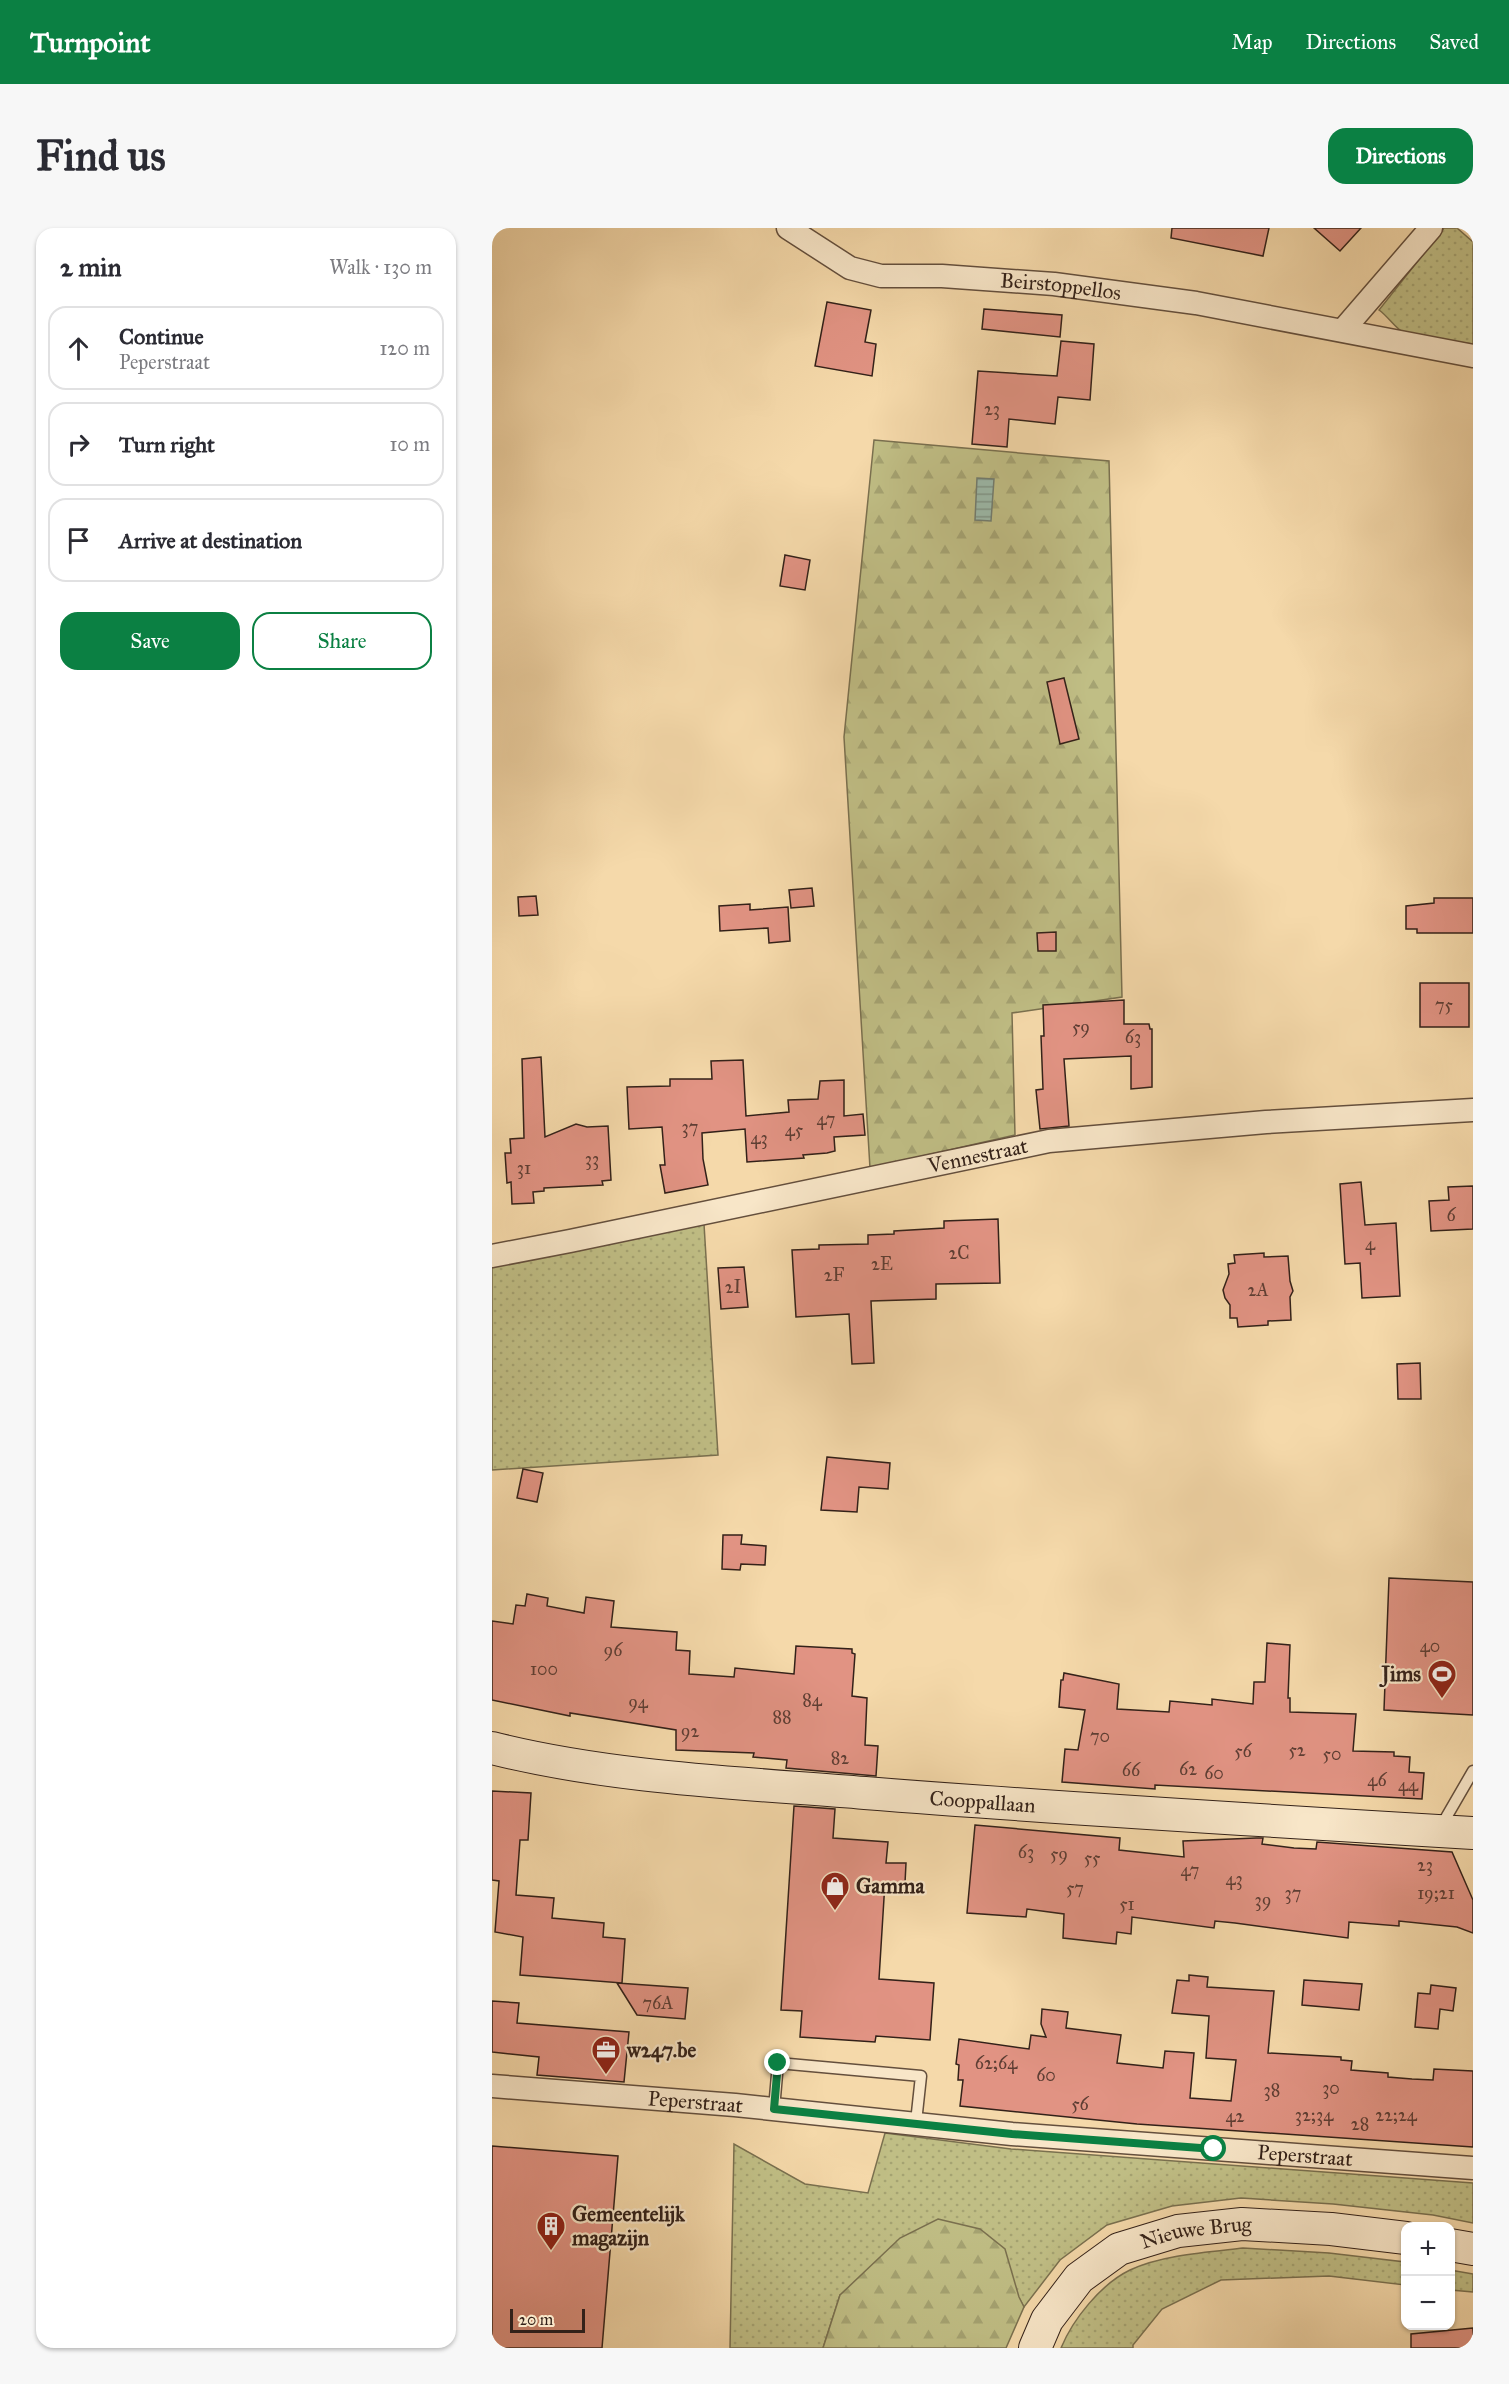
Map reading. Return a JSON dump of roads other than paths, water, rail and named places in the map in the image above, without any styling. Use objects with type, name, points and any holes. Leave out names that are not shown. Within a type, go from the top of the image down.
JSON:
[{"type":"street","name":"Beirstoppellos","points":[[788,228],[850,268],[881,276],[942,276],[1054,284],[1196,303],[1473,356]]},
{"type":"street","points":[[1343,330],[1431,228]]},
{"type":"street","name":"Vennestraat","points":[[492,1256],[1049,1141],[1266,1122],[1473,1110]]},
{"type":"street","name":"Cooppallaan","points":[[492,1748],[536,1759],[693,1779],[1044,1807],[1473,1833]]},
{"type":"street","name":"Peperstraat","points":[[492,2086],[916,2122],[1012,2134],[1473,2168]]},
{"type":"street","name":"Nieuwe Brug","points":[[1035,2348],[1047,2320],[1078,2278],[1119,2249],[1168,2234],[1242,2223],[1331,2229],[1401,2237]]},
{"type":"street","points":[[1455,2246],[1473,2249]]},
{"type":"lane","points":[[1439,1831],[1473,1771]]},
{"type":"lane","points":[[774,2109],[778,2063],[921,2076],[916,2122]]},
{"type":"place","name":"Jims","points":[[1442,1700]]},
{"type":"place","name":"Gamma","points":[[835,1912]]},
{"type":"place","name":"w247.be","points":[[606,2076]]},
{"type":"place","name":"Gemeentelijk magazijn","points":[[551,2252]]}]
